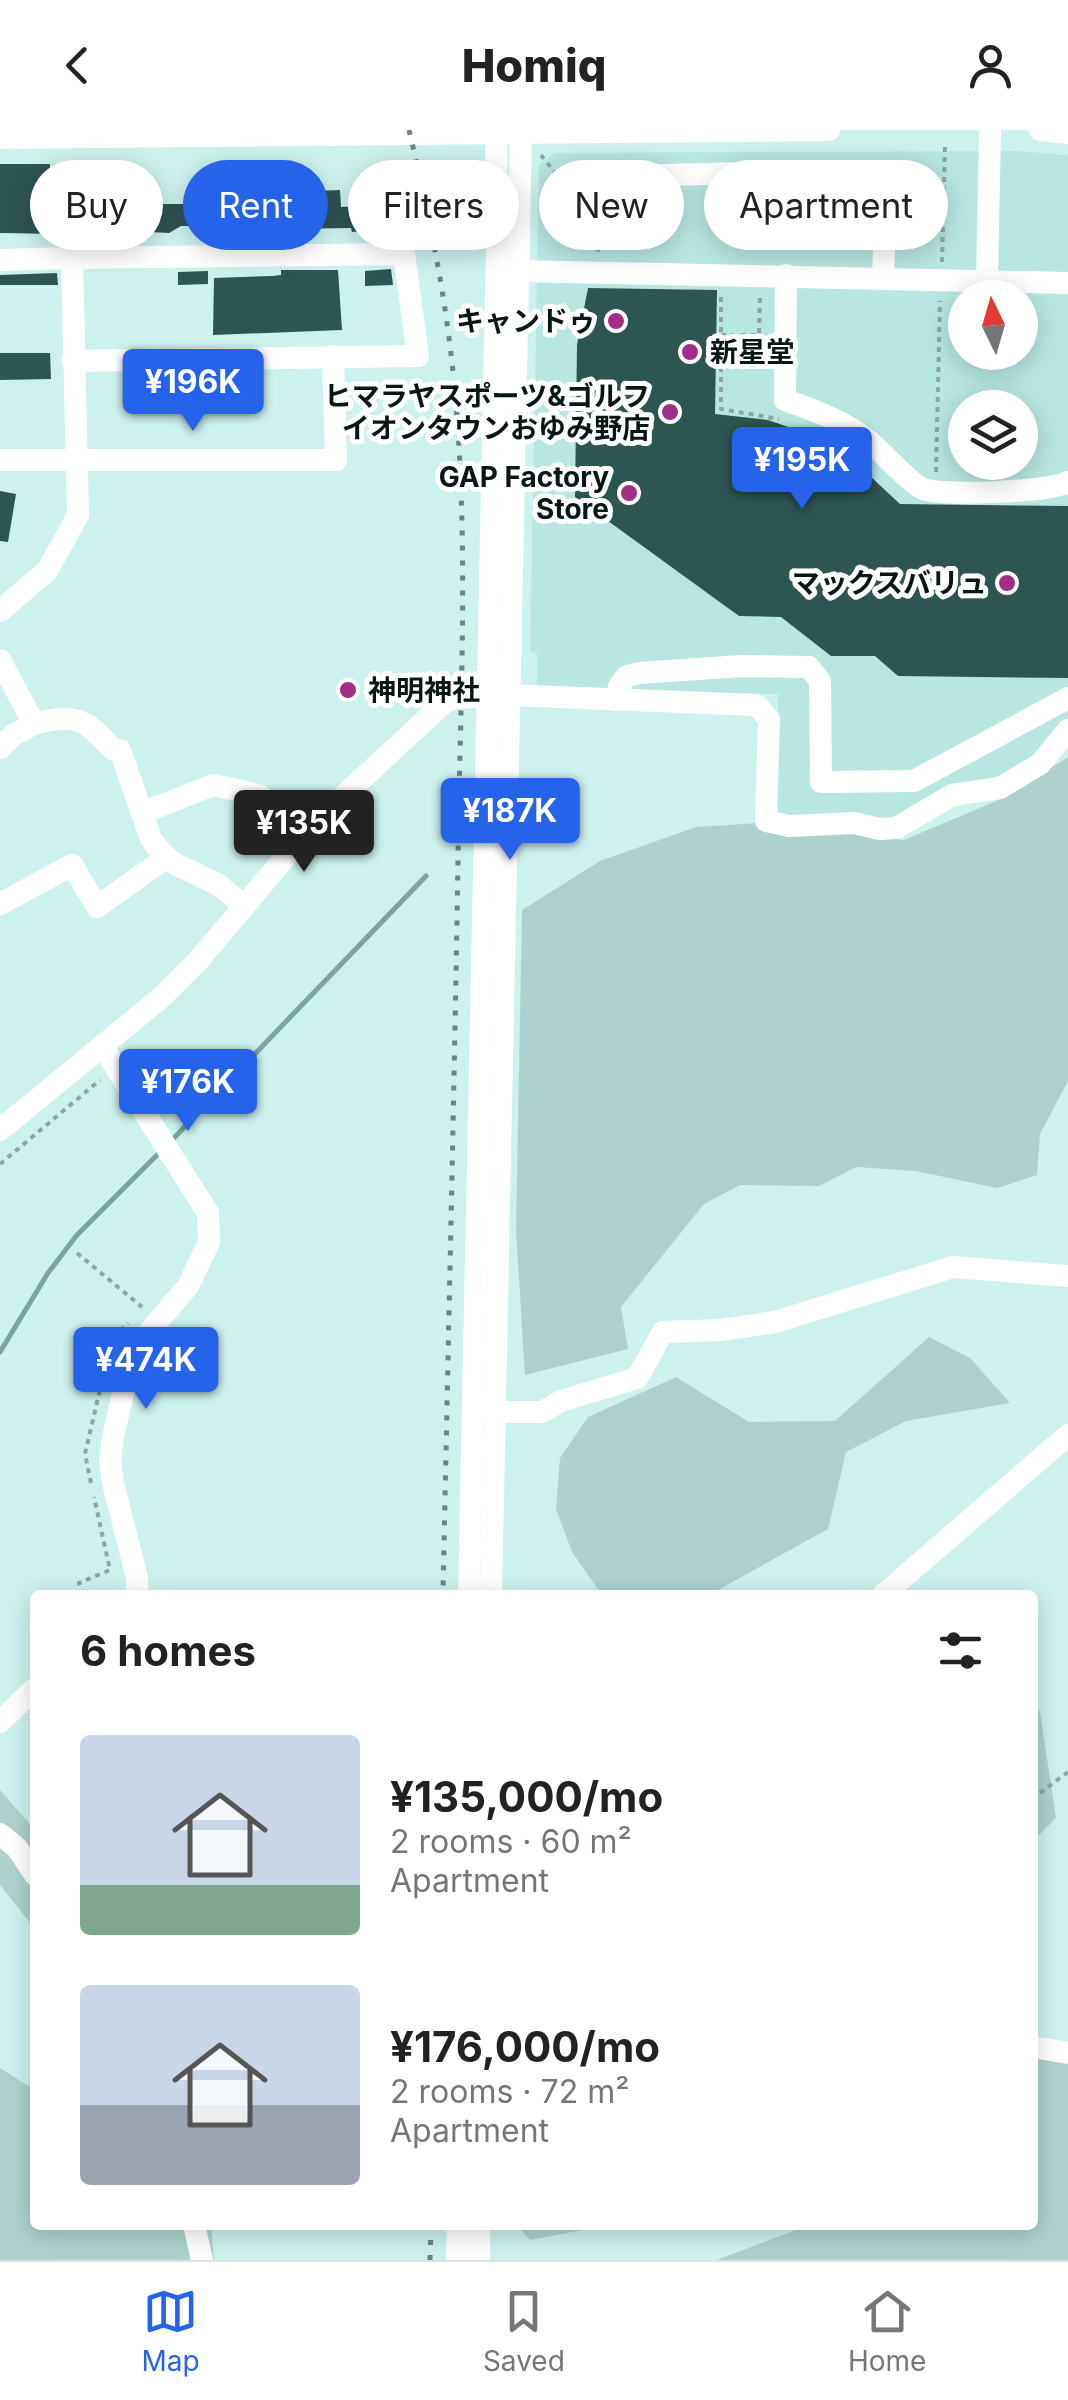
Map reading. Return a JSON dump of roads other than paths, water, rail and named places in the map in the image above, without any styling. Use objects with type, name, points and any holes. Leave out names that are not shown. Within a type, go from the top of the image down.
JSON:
[{"type":"street","points":[[0,138],[829,130]]},
{"type":"street","points":[[987,280],[990,130]]},
{"type":"street","points":[[1040,130],[1068,133]]},
{"type":"street","points":[[470,1590],[498,696],[519,271],[521,131]]},
{"type":"street","points":[[491,1590],[498,696],[496,132]]},
{"type":"street","points":[[684,174],[878,178],[886,186],[883,278]]},
{"type":"street","points":[[0,260],[404,254],[418,356],[73,361]]},
{"type":"street","points":[[0,611],[48,571],[78,515],[72,258]]},
{"type":"street","points":[[519,271],[948,280]]},
{"type":"street","points":[[786,276],[785,400],[824,414],[860,434],[923,490],[1022,492],[1047,490],[1068,482]]},
{"type":"street","points":[[1038,282],[1068,283]]},
{"type":"street","points":[[0,460],[336,460],[333,356]]},
{"type":"street","points":[[0,660],[34,724]]},
{"type":"street","points":[[618,700],[619,686],[627,676],[639,673],[741,666],[809,667],[820,681],[821,782],[914,782],[1068,698]]},
{"type":"street","points":[[0,1130],[104,1047],[198,962],[307,831],[454,698],[498,696],[756,705],[769,718],[766,821],[789,826],[854,823],[896,828],[952,795],[1000,788],[1040,764],[1068,730]]},
{"type":"street","points":[[0,748],[34,724],[55,718],[78,719],[94,727],[112,749],[120,750],[151,839],[167,857],[217,884],[244,905]]},
{"type":"street","points":[[142,812],[213,785],[259,795],[307,831]]},
{"type":"street","points":[[0,904],[72,865],[97,907],[167,857]]},
{"type":"street","points":[[104,1047],[208,1212],[209,1242],[188,1286],[133,1351],[113,1438],[112,1472],[137,1590]]},
{"type":"street","points":[[494,1412],[542,1412],[561,1401],[637,1378],[663,1332],[721,1330],[775,1322],[953,1267],[1068,1276]]},
{"type":"street","points":[[889,1590],[1068,1436]]},
{"type":"street","points":[[0,1722],[30,1693]]},
{"type":"street","points":[[0,1834],[17,1848],[30,1868]]},
{"type":"street","points":[[1038,2048],[1068,2053]]},
{"type":"street","points":[[195,2230],[202,2260]]},
{"type":"street","points":[[457,2260],[458,2230]]},
{"type":"street","points":[[479,2260],[480,2230]]},
{"type":"waterway","points":[[172,1140],[426,876]]},
{"type":"waterway","points":[[0,1352],[48,1273],[77,1235],[160,1152]]},
{"type":"railway","points":[[409,130],[447,323],[462,524],[443,1590]]},
{"type":"railway","points":[[430,2260],[431,2230]]},
{"type":"place","name":"キャンドゥ","points":[[616,321]]},
{"type":"place","name":"新星堂","points":[[690,352]]},
{"type":"place","name":"ヒマラヤスポーツ&ゴルフ イオンタウンおゆみ野店","points":[[670,412]]},
{"type":"place","name":"GAP Factory Store","points":[[629,493]]},
{"type":"place","name":"マックスバリュ","points":[[1007,583]]},
{"type":"place","name":"神明神社","points":[[348,690]]}]
